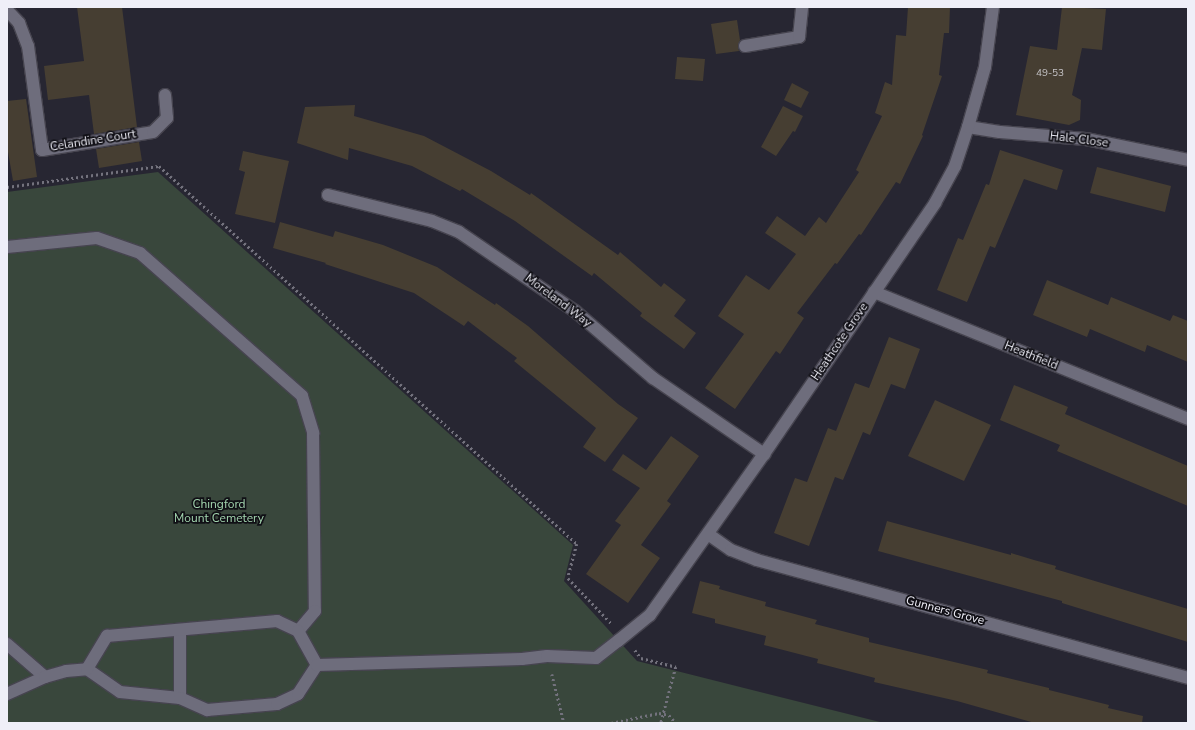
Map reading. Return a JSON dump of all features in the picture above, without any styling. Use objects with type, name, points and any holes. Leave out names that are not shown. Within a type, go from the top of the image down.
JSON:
[{"type":"street","points":[[745,46],[799,37],[802,7]]},
{"type":"street","name":"Heathcote Grove","points":[[317,665],[547,656],[596,658],[650,615],[764,454],[935,203],[955,166],[968,127],[985,67],[993,7]]},
{"type":"street","name":"Celandine Court","points":[[7,10],[19,22],[28,46],[42,150],[152,132],[167,118],[165,95]]},
{"type":"street","name":"Hale Close","points":[[968,127],[1000,132],[1086,139],[1188,160]]},
{"type":"street","name":"Moreland Way","points":[[328,195],[432,221],[459,232],[575,311],[653,378],[764,454]]},
{"type":"street","points":[[7,247],[97,238],[140,253],[302,396],[312,433],[315,611],[298,632]]},
{"type":"street","name":"Heathfield","points":[[874,292],[1188,419]]},
{"type":"street","name":"Gunners Grove","points":[[708,534],[732,550],[757,560],[1188,678]]},
{"type":"street","points":[[7,694],[45,677],[66,671],[86,669],[120,692],[180,698],[207,710],[278,704],[298,694],[317,665],[298,632],[278,621],[107,636],[86,669]]},
{"type":"street","points":[[180,630],[180,698]]},
{"type":"street","points":[[7,644],[45,677]]},
{"type":"path","points":[[7,187],[159,166],[577,544],[568,578],[621,639]]},
{"type":"path","points":[[547,656],[564,723]]},
{"type":"path","points":[[641,658],[676,667],[661,723]]},
{"type":"path","points":[[611,723],[659,713],[669,715],[676,723]]},
{"type":"green space","name":"Chingford Mount Cemetery","points":[[158,172],[573,545],[564,581],[637,661],[884,723],[7,723],[7,192]]},
{"type":"building","points":[[77,7],[122,7],[137,127],[94,134],[89,95],[48,100],[44,66],[84,61]]},
{"type":"building","points":[[908,7],[950,7],[949,33],[944,33],[939,75],[942,76],[922,135],[923,136],[900,184],[896,182],[861,235],[859,234],[837,264],[835,263],[797,313],[804,318],[780,354],[776,351],[735,409],[705,388],[744,334],[718,316],[746,275],[769,290],[796,254],[765,233],[777,216],[805,236],[819,217],[826,223],[859,172],[856,170],[882,116],[875,113],[885,82],[892,85],[896,35],[906,36]]},
{"type":"building","points":[[1062,7],[1106,9],[1102,50],[1082,48],[1072,95],[1081,100],[1080,120],[1069,125],[1016,115],[1030,46],[1057,50]]},
{"type":"building","points":[[737,20],[740,40],[738,47],[739,51],[716,54],[711,24]]},
{"type":"building","points":[[677,57],[705,59],[703,81],[675,79]]},
{"type":"building","points":[[792,83],[809,92],[801,108],[784,100]]},
{"type":"building","points":[[26,99],[37,177],[13,181],[7,146],[7,101]]},
{"type":"building","points":[[355,105],[354,116],[424,136],[491,171],[530,195],[531,193],[618,255],[620,252],[661,287],[664,283],[686,300],[674,316],[696,333],[684,349],[640,316],[642,313],[594,273],[592,276],[515,221],[462,189],[460,191],[412,166],[349,148],[348,160],[297,143],[305,107]]},
{"type":"building","points":[[783,106],[803,116],[795,132],[793,131],[776,156],[761,147]]},
{"type":"building","points":[[139,142],[142,161],[99,168],[96,149]]},
{"type":"building","points":[[1000,150],[1063,170],[1057,190],[1024,179],[995,248],[990,246],[967,302],[937,290],[958,238],[963,240],[986,184],[989,185]]},
{"type":"building","points":[[243,151],[289,161],[275,223],[235,214],[245,172],[239,170]]},
{"type":"building","points":[[1097,167],[1171,186],[1165,212],[1090,193]]},
{"type":"building","points":[[280,222],[333,237],[335,231],[383,245],[437,267],[495,305],[496,303],[528,326],[618,404],[638,418],[605,462],[583,447],[596,428],[514,361],[517,358],[468,321],[464,326],[414,293],[325,264],[326,263],[273,248]]},
{"type":"building","points":[[1047,280],[1108,305],[1111,297],[1170,321],[1173,315],[1188,321],[1188,362],[1147,345],[1145,352],[1090,329],[1087,337],[1033,315]]},
{"type":"building","points":[[889,337],[920,349],[905,389],[891,384],[870,435],[863,432],[843,480],[835,477],[809,546],[774,533],[795,478],[807,482],[828,428],[836,431],[855,383],[869,388]]},
{"type":"building","points":[[1014,385],[1068,407],[1065,414],[1188,466],[1188,506],[1057,451],[1060,445],[1000,420]]},
{"type":"building","points":[[935,400],[991,425],[964,481],[908,456]]},
{"type":"building","points":[[671,436],[699,456],[667,501],[671,504],[641,545],[660,558],[628,603],[586,574],[621,525],[615,521],[640,488],[612,470],[623,454],[646,470]]},
{"type":"building","points":[[887,521],[1056,566],[1055,569],[1188,609],[1188,642],[1062,603],[1062,601],[878,551]]},
{"type":"building","points":[[700,581],[720,586],[719,589],[766,602],[765,606],[817,620],[815,624],[869,638],[869,642],[988,670],[987,673],[1049,688],[1049,690],[1109,705],[1108,708],[1143,716],[1142,723],[1035,723],[957,701],[874,682],[875,678],[817,663],[818,659],[764,645],[766,636],[715,623],[715,619],[692,613]]}]
